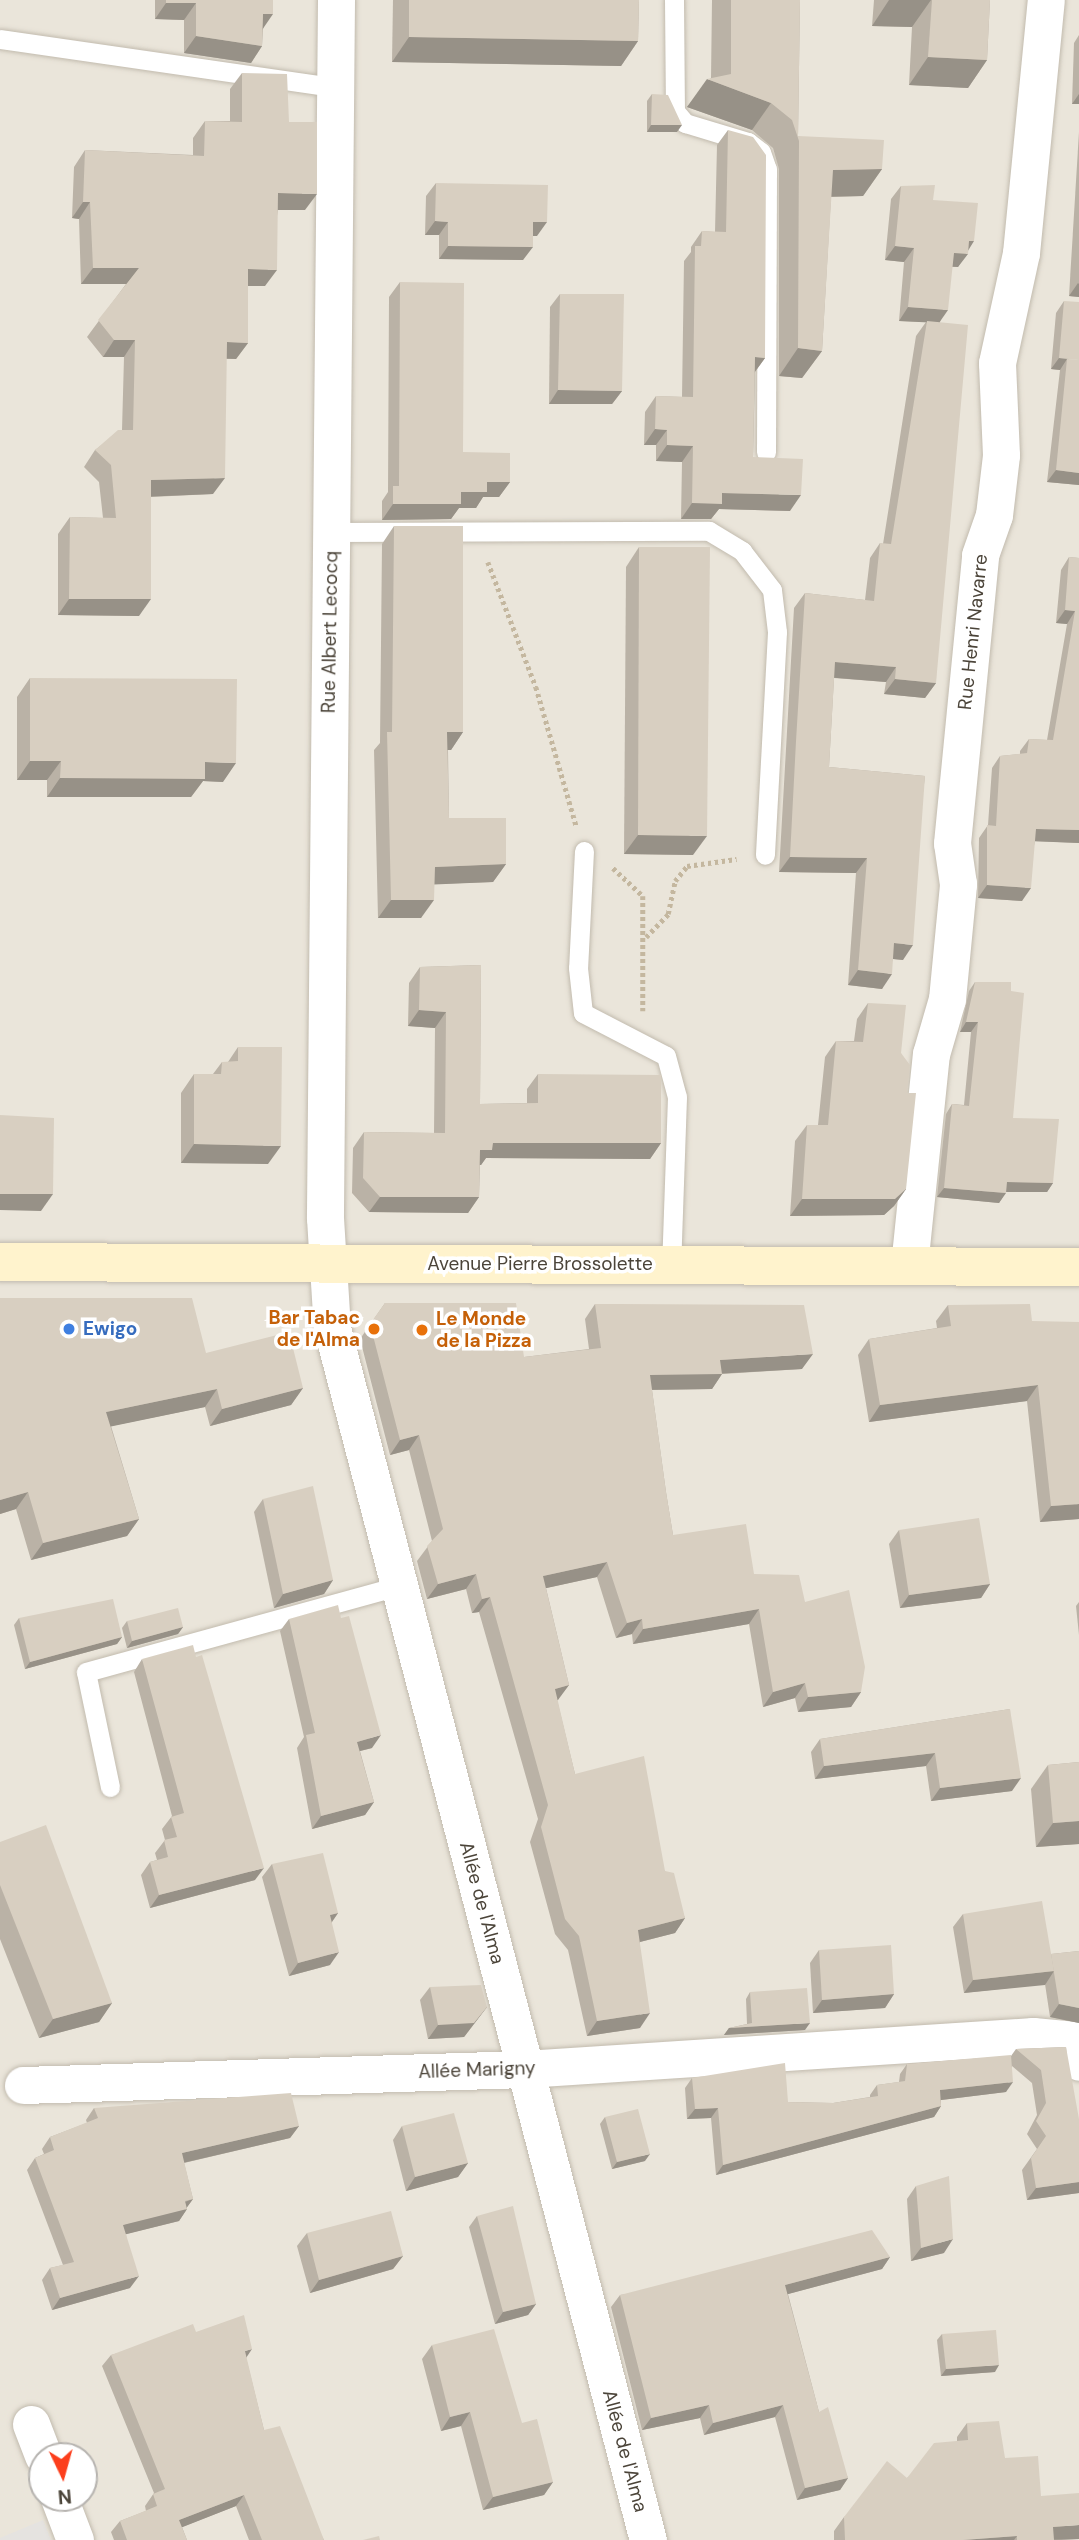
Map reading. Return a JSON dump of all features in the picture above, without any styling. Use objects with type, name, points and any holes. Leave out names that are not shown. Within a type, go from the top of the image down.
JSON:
[{"type":"main road","name":"Avenue Pierre Brossolette","points":[[0,1262],[1079,1266]]},
{"type":"street","name":"Rue Albert Lecocq","points":[[327,1263],[336,0]]},
{"type":"street","name":"Rue Henri Navarre","points":[[909,1266],[931,1054],[947,999],[958,884],[952,843],[980,555],[994,515],[1001,455],[997,363],[1021,253],[1046,0]]},
{"type":"street","name":"Allée de l'Alma","points":[[327,1263],[332,1328],[648,2540]]},
{"type":"street","name":"Allée Marigny","points":[[23,2085],[525,2069],[930,2046],[1033,2036],[1075,2040],[1079,2062]]},
{"type":"street","points":[[64,2512],[75,2540]]},
{"type":"lane","points":[[674,0],[676,111],[685,123],[748,142],[761,152],[767,169],[765,452]]},
{"type":"lane","points":[[0,39],[335,87]]},
{"type":"lane","points":[[331,532],[472,534],[709,531],[742,551],[772,590],[777,632],[765,855]]},
{"type":"lane","points":[[584,851],[578,968],[583,1013],[666,1056],[677,1097],[671,1265]]},
{"type":"lane","points":[[110,1787],[86,1672],[399,1586]]},
{"type":"path","points":[[472,534],[536,687],[584,851],[625,875],[643,896],[645,937],[642,1043]]},
{"type":"path","points":[[645,937],[668,914],[675,881],[687,866],[765,855]]},
{"type":"shaded area","points":[[0,0],[1079,0],[1079,2540],[0,2540]]},
{"type":"shaded area","points":[[43,2520],[51,2540],[0,2540],[0,2538]]},
{"type":"building","points":[[166,0],[273,0],[273,14],[263,14],[262,46],[196,36],[196,3],[166,3]]},
{"type":"building","points":[[409,0],[639,0],[638,41],[409,37]]},
{"type":"building","points":[[731,0],[800,0],[798,136],[884,140],[882,169],[833,170],[822,351],[798,348],[799,141],[792,120],[771,103],[707,79],[731,74]]},
{"type":"building","points":[[932,0],[990,0],[987,60],[928,57]]},
{"type":"building","points":[[242,73],[287,74],[289,122],[317,122],[317,194],[278,193],[277,270],[248,269],[248,343],[227,342],[225,478],[151,480],[151,599],[69,599],[70,517],[116,518],[111,465],[95,450],[118,430],[133,430],[135,340],[114,340],[98,320],[139,268],[93,268],[90,202],[83,202],[85,150],[204,156],[205,121],[242,122]]},
{"type":"building","points":[[652,94],[668,95],[682,125],[651,125]]},
{"type":"building","points":[[728,130],[753,137],[766,155],[765,358],[755,357],[753,457],[803,459],[801,495],[722,493],[722,504],[692,503],[693,446],[667,445],[667,430],[655,429],[656,396],[693,397],[695,246],[701,246],[702,231],[726,232]]},
{"type":"building","points":[[436,183],[548,185],[547,222],[533,222],[533,247],[448,246],[448,222],[435,221]]},
{"type":"building","points":[[935,185],[933,200],[978,203],[974,241],[969,241],[968,254],[954,253],[948,310],[908,307],[914,248],[895,246],[901,186]]},
{"type":"building","points":[[400,282],[464,283],[463,452],[510,453],[510,482],[487,482],[487,492],[461,492],[461,504],[393,504],[393,486],[399,486]]},
{"type":"building","points":[[560,294],[624,294],[622,391],[558,390]]},
{"type":"building","points":[[1064,301],[1079,302],[1079,360],[1059,358]]},
{"type":"building","points":[[927,321],[968,325],[936,683],[895,679],[896,667],[835,662],[829,767],[925,776],[913,945],[894,943],[892,974],[858,970],[867,858],[790,857],[796,741],[805,593],[874,601],[880,543],[891,544]]},
{"type":"building","points":[[1067,359],[1079,360],[1079,473],[1056,470]]},
{"type":"building","points":[[394,526],[463,526],[463,732],[447,732],[449,818],[506,818],[506,864],[435,867],[434,900],[391,900],[387,732],[392,732]]},
{"type":"building","points":[[639,547],[710,547],[707,836],[638,835]]},
{"type":"building","points":[[1069,557],[1079,558],[1079,830],[1036,829],[1031,888],[987,885],[987,825],[996,826],[1000,756],[1027,753],[1029,739],[1053,740],[1075,611],[1065,610]]},
{"type":"building","points":[[30,678],[237,679],[236,763],[205,762],[205,779],[60,778],[61,761],[30,761]]},
{"type":"building","points":[[481,965],[480,1104],[538,1103],[538,1074],[661,1075],[661,1143],[493,1143],[492,1150],[480,1150],[479,1197],[380,1197],[363,1178],[364,1132],[445,1133],[446,1012],[419,1010],[420,967]]},
{"type":"building","points":[[975,982],[1011,982],[1011,991],[1024,993],[1013,1118],[1059,1119],[1053,1183],[1007,1182],[1006,1193],[944,1188],[952,1104],[969,1106],[978,1022],[966,1022]]},
{"type":"building","points":[[868,1003],[906,1005],[901,1053],[910,1065],[907,1093],[916,1093],[906,1189],[895,1199],[802,1199],[807,1125],[828,1125],[836,1041],[863,1042]]},
{"type":"building","points":[[238,1047],[282,1047],[281,1146],[194,1144],[194,1074],[221,1074],[222,1062],[238,1061]]},
{"type":"building","points":[[0,1115],[54,1118],[53,1194],[0,1194]]},
{"type":"building","points":[[0,1298],[192,1298],[206,1353],[289,1332],[303,1388],[222,1409],[217,1389],[106,1412],[139,1519],[43,1543],[28,1492],[0,1500]]},
{"type":"building","points":[[385,1303],[516,1303],[524,1357],[601,1348],[595,1304],[804,1305],[813,1354],[720,1360],[722,1374],[650,1375],[666,1492],[673,1535],[746,1524],[754,1574],[799,1575],[805,1602],[849,1590],[865,1667],[861,1692],[808,1697],[805,1683],[773,1692],[759,1609],[643,1629],[642,1619],[627,1623],[607,1562],[543,1576],[569,1685],[555,1689],[575,1774],[644,1756],[665,1871],[674,1873],[685,1918],[638,1930],[650,2013],[597,2021],[579,1936],[565,1919],[541,1827],[548,1805],[490,1597],[482,1599],[476,1574],[438,1584],[427,1546],[443,1529],[419,1435],[400,1440],[370,1324]]},
{"type":"building","points":[[1030,1304],[1032,1321],[1079,1322],[1079,1504],[1051,1506],[1038,1385],[880,1405],[869,1339],[951,1326],[948,1305]]},
{"type":"building","points":[[313,1486],[333,1580],[283,1594],[263,1499]]},
{"type":"building","points":[[979,1518],[990,1584],[909,1595],[899,1530]]},
{"type":"building","points":[[113,1599],[122,1637],[30,1662],[19,1618]]},
{"type":"building","points":[[338,1605],[341,1618],[349,1616],[381,1735],[357,1742],[374,1802],[321,1816],[306,1735],[315,1733],[289,1619]]},
{"type":"building","points":[[178,1608],[183,1627],[132,1641],[127,1621]]},
{"type":"building","points":[[193,1645],[196,1657],[202,1655],[264,1868],[159,1895],[150,1862],[168,1857],[164,1840],[177,1837],[171,1817],[184,1813],[142,1659]]},
{"type":"building","points":[[1010,1709],[1021,1778],[940,1788],[935,1753],[824,1766],[820,1739]]},
{"type":"building","points":[[1079,1762],[1079,1821],[1053,1823],[1048,1765]]},
{"type":"building","points":[[46,1825],[112,2003],[53,2019],[0,1885],[0,1842]]},
{"type":"building","points":[[323,1853],[338,1913],[330,1915],[339,1952],[298,1963],[272,1864]]},
{"type":"building","points":[[1042,1901],[1054,1971],[973,1980],[963,1914]]},
{"type":"building","points":[[891,1945],[894,1994],[822,2000],[819,1950]]},
{"type":"building","points":[[1079,1951],[1079,2008],[1059,2004],[1051,1954]]},
{"type":"building","points":[[481,1985],[487,2007],[474,2023],[438,2025],[430,1987]]},
{"type":"building","points":[[807,1988],[810,2023],[729,2028],[752,2023],[750,1992]]},
{"type":"building","points":[[1066,2047],[1079,2119],[1079,2182],[1036,2188],[1031,2158],[1046,2136],[1036,2121],[1046,2103],[1041,2070],[1016,2049]]},
{"type":"building","points":[[1011,2055],[1013,2082],[940,2090],[941,2106],[723,2165],[718,2108],[695,2109],[692,2078],[785,2063],[788,2102],[833,2103],[878,2096],[877,2085],[905,2081],[907,2064]]},
{"type":"building","points":[[291,2093],[299,2126],[182,2153],[193,2199],[185,2201],[187,2209],[123,2225],[139,2276],[60,2298],[50,2268],[74,2262],[35,2158],[54,2150],[50,2137],[98,2118],[94,2108]]},
{"type":"building","points":[[638,2109],[650,2154],[617,2162],[605,2117]]},
{"type":"building","points":[[454,2113],[468,2163],[415,2177],[402,2126]]},
{"type":"building","points":[[949,2176],[953,2239],[921,2248],[916,2186]]},
{"type":"building","points":[[513,2206],[536,2304],[503,2312],[477,2216]]},
{"type":"building","points":[[391,2211],[403,2256],[319,2280],[307,2233]]},
{"type":"building","points":[[872,2230],[890,2257],[785,2285],[819,2412],[828,2407],[848,2478],[805,2488],[783,2405],[713,2423],[709,2405],[651,2418],[620,2295]]},
{"type":"building","points":[[244,2315],[252,2349],[245,2351],[264,2430],[280,2426],[324,2540],[262,2540],[244,2495],[179,2520],[187,2540],[127,2540],[120,2521],[157,2506],[153,2494],[165,2489],[111,2355],[193,2324],[196,2332]]},
{"type":"building","points":[[494,2329],[522,2423],[537,2419],[553,2482],[493,2497],[470,2412],[450,2417],[432,2345]]},
{"type":"building","points":[[996,2330],[999,2365],[946,2369],[942,2334]]},
{"type":"building","points":[[999,2421],[1005,2458],[1038,2456],[1041,2496],[1079,2493],[1079,2525],[1053,2527],[1054,2540],[1017,2540],[1017,2536],[963,2540],[845,2540],[844,2517],[887,2461],[907,2478],[934,2443],[968,2440],[967,2423]]},
{"type":"building","points":[[379,2536],[380,2540],[363,2540]]},
{"type":"place","name":"Ewigo","points":[[69,1329]]},
{"type":"place","name":"Bar Tabac de l'Alma","points":[[374,1329]]},
{"type":"place","name":"Le Monde de la Pizza","points":[[422,1330]]}]
